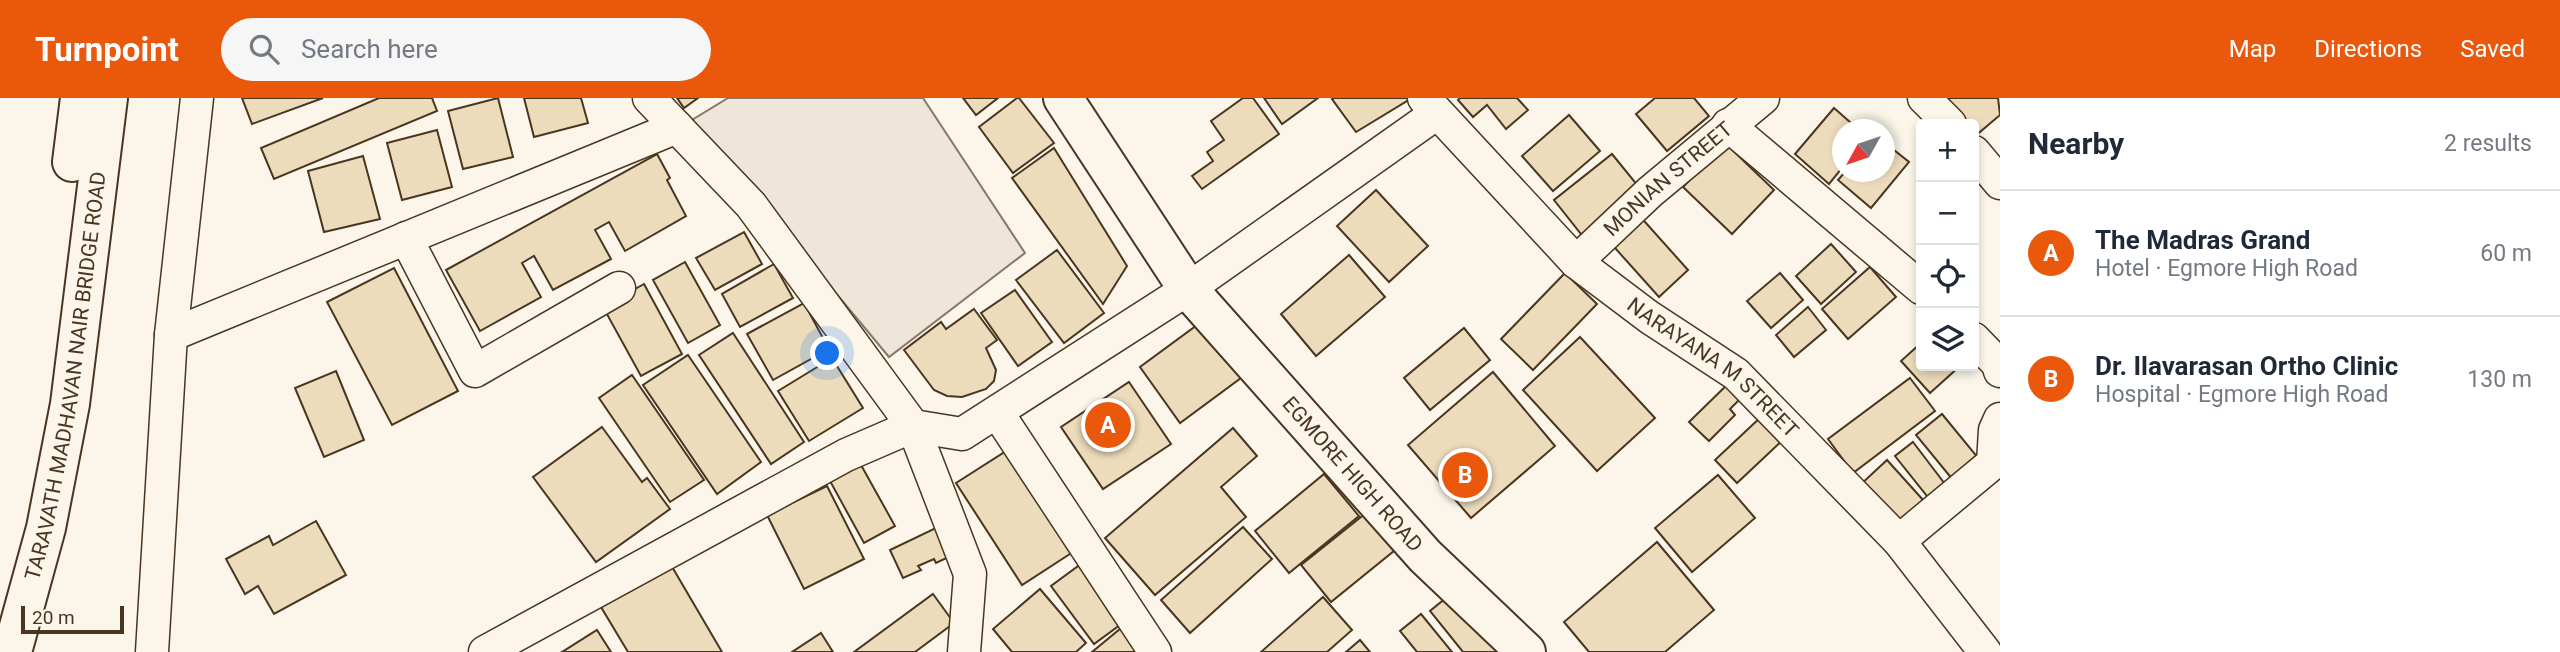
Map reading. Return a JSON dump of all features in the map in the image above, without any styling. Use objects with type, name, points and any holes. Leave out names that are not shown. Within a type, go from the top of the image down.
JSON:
[{"type":"main road","name":"TARAVATH MADHAVAN NAIR BRIDGE ROAD","points":[[0,598],[20,523],[41,419],[80,98]]},
{"type":"main road","name":"TARAVATH MADHAVAN NAIR BRIDGE ROAD","points":[[12,652],[46,528],[70,404],[108,98]]},
{"type":"main road","name":"EGMORE HIGH ROAD","points":[[1063,98],[1188,289],[1425,556],[1526,652]]},
{"type":"street","points":[[152,652],[171,335],[197,98]]},
{"type":"street","points":[[649,98],[751,205],[914,426],[970,574],[964,652]]},
{"type":"street","name":"MONIAN STREET","points":[[1576,262],[1650,192],[1763,98]]},
{"type":"street","points":[[1924,98],[1945,119]]},
{"type":"street","points":[[485,652],[846,454],[914,426],[962,434],[1188,289],[1430,106]]},
{"type":"street","name":"NARAYANA M STREET","points":[[1430,106],[1576,262],[1649,317],[1736,374],[1899,541],[1985,652]]},
{"type":"street","points":[[1728,125],[1916,284]]},
{"type":"street","points":[[171,335],[677,127]]},
{"type":"street","points":[[1979,158],[2000,183]]},
{"type":"street","points":[[406,238],[475,371],[620,288]]},
{"type":"street","points":[[1979,344],[1998,364],[2000,371]]},
{"type":"street","points":[[997,412],[1155,652]]},
{"type":"street","points":[[1899,541],[1996,468],[1995,430],[2000,419]]},
{"type":"shaded area","points":[[728,98],[923,98],[1025,253],[889,357],[692,120]]},
{"type":"building","points":[[242,98],[323,98],[252,124]]},
{"type":"building","points":[[379,98],[432,98],[437,111],[274,179],[261,148]]},
{"type":"building","points":[[498,98],[513,157],[463,169],[448,111]]},
{"type":"building","points":[[524,98],[581,98],[588,123],[534,137]]},
{"type":"building","points":[[677,98],[698,98],[684,108]]},
{"type":"building","points":[[963,98],[998,98],[976,115]]},
{"type":"building","points":[[1017,98],[1054,143],[1013,173],[979,127]]},
{"type":"building","points":[[1243,98],[1253,98],[1279,134],[1202,189],[1192,176],[1213,161],[1207,152],[1224,140],[1211,121]]},
{"type":"building","points":[[1264,98],[1318,98],[1282,124]]},
{"type":"building","points":[[1412,98],[1356,132],[1332,99]]},
{"type":"building","points":[[1517,98],[1528,110],[1506,129],[1487,105],[1473,117],[1458,100]]},
{"type":"building","points":[[1655,98],[1694,98],[1709,116],[1667,151],[1636,114]]},
{"type":"building","points":[[1939,98],[1998,98],[2000,115],[1979,133],[1979,119],[1957,119]]},
{"type":"building","points":[[1834,108],[1846,119],[1832,119],[1832,180],[1829,184],[1795,154]]},
{"type":"building","points":[[1569,115],[1600,151],[1553,191],[1522,156]]},
{"type":"building","points":[[437,130],[452,187],[402,200],[387,143]]},
{"type":"building","points":[[1725,143],[1774,190],[1732,234],[1683,187]]},
{"type":"building","points":[[1054,148],[1127,266],[1103,304],[1012,178]]},
{"type":"building","points":[[1895,151],[1909,162],[1895,179]]},
{"type":"building","points":[[657,154],[686,216],[625,251],[609,222],[595,230],[611,259],[553,290],[534,256],[522,263],[541,297],[480,331],[446,270]]},
{"type":"building","points":[[1612,154],[1643,192],[1585,239],[1554,200]]},
{"type":"building","points":[[363,156],[380,219],[324,232],[308,171]]},
{"type":"building","points":[[1840,182],[1892,182],[1871,208]]},
{"type":"building","points":[[1376,190],[1428,246],[1389,282],[1337,226]]},
{"type":"building","points":[[1637,213],[1688,270],[1659,297],[1607,239]]},
{"type":"building","points":[[744,232],[762,264],[715,290],[696,258]]},
{"type":"building","points":[[1831,244],[1856,272],[1821,304],[1796,276]]},
{"type":"building","points":[[1057,250],[1104,313],[1064,343],[1016,280]]},
{"type":"building","points":[[1349,255],[1385,297],[1316,356],[1281,314]]},
{"type":"building","points":[[685,262],[720,325],[688,343],[653,280]]},
{"type":"building","points":[[774,264],[793,298],[740,327],[722,294]]},
{"type":"building","points":[[1870,267],[1896,297],[1848,339],[1822,309]]},
{"type":"building","points":[[394,268],[458,391],[392,425],[327,302]]},
{"type":"building","points":[[1565,273],[1597,304],[1533,370],[1501,339]]},
{"type":"building","points":[[1780,273],[1803,300],[1771,328],[1747,301]]},
{"type":"building","points":[[644,284],[682,354],[641,376],[603,307]]},
{"type":"building","points":[[1015,290],[1052,342],[1018,366],[981,313]]},
{"type":"building","points":[[804,303],[829,349],[773,380],[747,334]]},
{"type":"building","points":[[1808,307],[1826,330],[1794,357],[1776,335]]},
{"type":"building","points":[[974,309],[997,340],[986,348],[996,370],[994,381],[986,389],[962,397],[947,396],[934,390],[904,350],[941,322],[946,329]]},
{"type":"building","points":[[1204,320],[1245,375],[1180,423],[1140,367]]},
{"type":"building","points":[[1464,328],[1490,360],[1430,410],[1404,378]]},
{"type":"building","points":[[733,333],[804,442],[771,464],[699,355]]},
{"type":"building","points":[[1580,337],[1655,418],[1597,471],[1523,390]]},
{"type":"building","points":[[1916,348],[1916,371],[1954,371],[1930,393],[1901,361]]},
{"type":"building","points":[[688,355],[761,462],[717,494],[643,385]]},
{"type":"building","points":[[832,358],[863,408],[809,441],[778,391]]},
{"type":"building","points":[[336,371],[364,440],[324,457],[295,388]]},
{"type":"building","points":[[1493,372],[1555,446],[1471,518],[1408,445]]},
{"type":"building","points":[[632,375],[704,480],[670,502],[599,398]]},
{"type":"building","points":[[1910,378],[1935,411],[1853,473],[1828,439]]},
{"type":"building","points":[[1733,379],[1746,393],[1730,409],[1735,415],[1709,441],[1689,422]]},
{"type":"building","points":[[1129,382],[1171,444],[1103,489],[1061,427]]},
{"type":"building","points":[[1942,414],[1979,459],[1953,480],[1916,435]]},
{"type":"building","points":[[1762,416],[1784,439],[1737,483],[1715,460]]},
{"type":"building","points":[[602,427],[642,482],[647,478],[670,509],[596,562],[533,477]]},
{"type":"building","points":[[1233,428],[1257,456],[1221,487],[1246,517],[1155,595],[1105,538]]},
{"type":"building","points":[[1913,442],[1948,488],[1931,501],[1895,456]]},
{"type":"building","points":[[1011,448],[1076,550],[1022,585],[956,483]]},
{"type":"building","points":[[1887,460],[1924,501],[1895,527],[1859,486]]},
{"type":"building","points":[[861,465],[895,526],[864,543],[830,481]]},
{"type":"building","points":[[1324,474],[1359,516],[1289,573],[1255,531]]},
{"type":"building","points":[[1718,475],[1755,518],[1692,572],[1655,528]]},
{"type":"building","points":[[827,486],[864,559],[804,589],[767,515]]},
{"type":"building","points":[[1371,509],[1400,546],[1331,602],[1301,565]]},
{"type":"building","points":[[316,521],[346,575],[274,614],[258,586],[245,594],[226,559],[269,536],[273,545]]},
{"type":"building","points":[[942,525],[955,554],[936,563],[934,559],[918,566],[921,570],[903,578],[890,550]]},
{"type":"building","points":[[1243,527],[1272,559],[1190,633],[1161,600]]},
{"type":"building","points":[[1657,542],[1714,610],[1665,652],[1589,652],[1564,622]]},
{"type":"building","points":[[1085,561],[1128,619],[1094,644],[1051,586]]},
{"type":"building","points":[[671,565],[722,652],[628,652],[601,607]]},
{"type":"building","points":[[1040,589],[1086,643],[1076,652],[1012,652],[993,629]]},
{"type":"building","points":[[1452,593],[1500,652],[1463,652],[1430,611]]},
{"type":"building","points":[[933,594],[954,623],[915,652],[854,652]]},
{"type":"building","points":[[1323,597],[1352,630],[1327,652],[1261,652]]},
{"type":"building","points":[[1421,614],[1452,652],[1417,652],[1400,631]]},
{"type":"building","points":[[1126,624],[1149,652],[1092,652]]},
{"type":"building","points":[[597,630],[611,652],[562,652]]},
{"type":"building","points":[[821,633],[833,652],[792,652]]},
{"type":"building","points":[[1360,640],[1370,652],[1346,652]]},
{"type":"place","name":"The Madras Grand","points":[[1108,425]]},
{"type":"place","name":"Dr. Ilavarasan Ortho Clinic","points":[[1465,475]]}]
